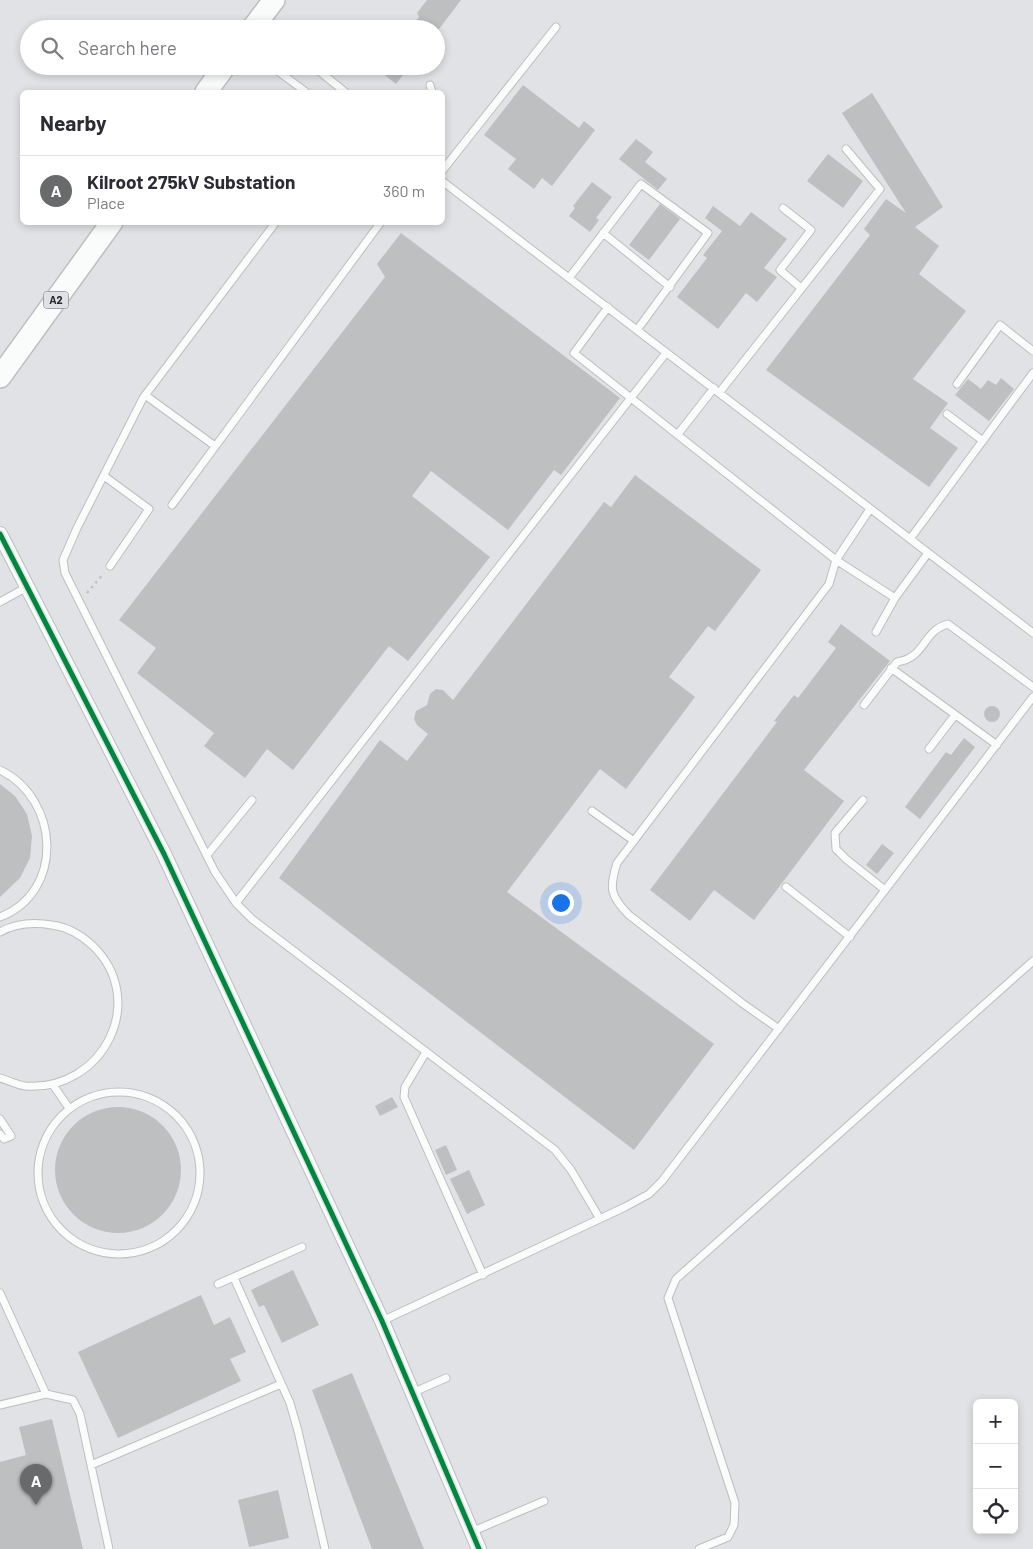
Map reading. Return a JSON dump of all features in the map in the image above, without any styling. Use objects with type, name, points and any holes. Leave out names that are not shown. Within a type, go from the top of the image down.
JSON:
[{"type":"main road","points":[[261,20],[274,0]]},
{"type":"main road","points":[[207,90],[218,75]]},
{"type":"main road","name":"A2","points":[[0,377],[110,225]]},
{"type":"street","points":[[0,534],[164,854],[382,1321],[479,1549]]},
{"type":"lane","points":[[445,167],[556,27]]},
{"type":"lane","points":[[283,75],[303,90]]},
{"type":"lane","points":[[324,75],[342,90]]},
{"type":"lane","points":[[678,434],[717,391],[880,189],[846,149]]},
{"type":"lane","points":[[445,183],[1033,633]]},
{"type":"lane","points":[[569,278],[641,184],[708,233],[637,330]]},
{"type":"lane","points":[[783,208],[811,230],[780,270],[801,288]]},
{"type":"lane","points":[[274,225],[145,395],[63,560],[65,573],[207,855],[236,903],[252,919],[555,1150],[571,1170],[600,1219]]},
{"type":"lane","points":[[172,505],[379,225]]},
{"type":"lane","points":[[603,233],[670,287]]},
{"type":"lane","points":[[608,307],[574,353],[836,560],[895,598]]},
{"type":"lane","points":[[957,384],[1000,325],[1033,351]]},
{"type":"lane","points":[[236,903],[666,353]]},
{"type":"lane","points":[[910,538],[1033,373]]},
{"type":"lane","points":[[145,395],[215,446]]},
{"type":"lane","points":[[946,414],[983,442]]},
{"type":"lane","points":[[104,476],[149,509],[110,566]]},
{"type":"lane","points":[[779,1028],[742,1003],[659,939],[615,902],[611,882],[617,863],[829,584],[836,560],[870,509]]},
{"type":"lane","points":[[876,632],[895,598],[928,553]]},
{"type":"lane","points":[[0,602],[27,588]]},
{"type":"lane","points":[[864,705],[897,662],[909,660],[915,656],[933,632],[948,624],[1033,686]]},
{"type":"lane","points":[[891,668],[997,745]]},
{"type":"lane","points":[[382,1321],[483,1275],[649,1194],[662,1181],[1033,697]]},
{"type":"lane","points":[[929,749],[956,715]]},
{"type":"lane","points":[[0,770],[12,776],[31,794],[43,817],[48,842],[44,870],[30,895],[8,914],[0,917]]},
{"type":"lane","points":[[207,855],[252,800]]},
{"type":"lane","points":[[863,800],[835,833],[836,849],[885,890]]},
{"type":"lane","points":[[592,811],[634,841]]},
{"type":"lane","points":[[786,887],[850,937]]},
{"type":"lane","points":[[8,914],[8,927]]},
{"type":"lane","points":[[0,932],[8,927],[34,922],[59,926],[83,937],[101,954],[114,977],[118,1003],[114,1031],[100,1056],[79,1074],[52,1085],[24,1086],[0,1078]]},
{"type":"lane","points":[[699,1549],[728,1537],[734,1525],[735,1503],[668,1298],[676,1279],[1033,961]]},
{"type":"lane","points":[[426,1052],[405,1087],[404,1097],[483,1275]]},
{"type":"lane","points":[[52,1085],[69,1108]]},
{"type":"lane","points":[[117,1091],[143,1094],[166,1106],[185,1123],[197,1146],[202,1171],[197,1200],[184,1224],[162,1243],[136,1254],[108,1254],[80,1246],[58,1228],[43,1204],[37,1176],[40,1151],[51,1127],[69,1108],[92,1096],[117,1091]]},
{"type":"lane","points":[[0,1119],[11,1136],[4,1139],[0,1134]]},
{"type":"lane","points":[[218,1284],[302,1247]]},
{"type":"lane","points":[[234,1278],[281,1384],[298,1431],[325,1549]]},
{"type":"lane","points":[[0,1293],[46,1394]]},
{"type":"lane","points":[[412,1393],[446,1378]]},
{"type":"lane","points":[[91,1464],[281,1384]]},
{"type":"lane","points":[[0,1405],[46,1394],[73,1400],[80,1414],[109,1549]]},
{"type":"lane","points":[[471,1532],[544,1501]]},
{"type":"path","points":[[79,601],[110,566]]},
{"type":"building","points":[[427,0],[461,0],[445,21],[417,20],[419,17],[417,13]]},
{"type":"building","points":[[384,75],[403,75],[396,84]]},
{"type":"building","points":[[523,85],[579,128],[584,121],[595,130],[552,186],[542,178],[534,189],[508,169],[516,159],[484,135]]},
{"type":"building","points":[[872,93],[943,207],[915,227],[939,246],[919,274],[966,311],[913,379],[948,403],[930,428],[958,448],[929,487],[766,370],[870,235],[864,229],[886,199],[906,213],[842,113]]},
{"type":"building","points":[[636,139],[653,152],[645,162],[667,179],[658,190],[619,159]]},
{"type":"building","points":[[828,154],[863,181],[843,208],[807,181]]},
{"type":"building","points":[[592,182],[612,197],[596,218],[599,220],[590,232],[569,216],[575,208],[573,206]]},
{"type":"building","points":[[660,204],[680,219],[649,260],[629,245]]},
{"type":"building","points":[[713,206],[740,226],[751,212],[787,239],[764,268],[777,277],[757,302],[746,293],[718,329],[677,297],[707,258],[703,255],[722,231],[705,218]]},
{"type":"building","points":[[401,233],[620,398],[561,475],[554,470],[508,530],[431,471],[412,496],[490,557],[408,661],[389,646],[293,770],[267,749],[245,778],[204,746],[214,733],[137,673],[156,648],[119,620],[385,277],[377,264]]},
{"type":"building","points":[[1001,378],[1014,389],[989,421],[955,395],[968,379],[981,389],[988,380],[996,385]]},
{"type":"building","points":[[635,475],[761,570],[715,631],[708,626],[669,677],[695,697],[626,789],[600,769],[507,892],[714,1044],[634,1150],[279,878],[380,740],[407,761],[428,734],[417,725],[414,719],[416,711],[427,705],[430,694],[436,689],[443,690],[453,700],[604,502],[611,507]]},
{"type":"building","points":[[841,624],[890,661],[804,770],[844,801],[754,920],[714,890],[690,921],[650,890],[777,722],[774,721],[794,695],[798,698],[836,648],[828,642]]},
{"type":"building","points":[[992,706],[1000,714],[992,722],[984,714]]},
{"type":"building","points":[[964,738],[975,747],[920,819],[905,807],[946,752],[951,755]]},
{"type":"building","points":[[0,784],[15,796],[27,814],[32,836],[30,858],[20,878],[0,897]]},
{"type":"building","points":[[882,844],[894,853],[877,874],[866,865]]},
{"type":"building","points":[[392,1097],[398,1107],[380,1116],[375,1106]]},
{"type":"building","points":[[118,1107],[142,1112],[163,1125],[176,1146],[181,1170],[176,1194],[163,1215],[142,1228],[118,1233],[94,1228],[73,1215],[60,1194],[55,1170],[60,1146],[73,1125],[94,1112]]},
{"type":"building","points":[[446,1145],[457,1170],[446,1175],[435,1150]]},
{"type":"building","points":[[469,1170],[485,1205],[467,1214],[450,1179]]},
{"type":"building","points":[[293,1270],[319,1325],[282,1343],[264,1305],[259,1307],[251,1290]]},
{"type":"building","points":[[201,1295],[214,1325],[230,1317],[246,1352],[230,1359],[241,1381],[118,1438],[78,1352]]},
{"type":"building","points":[[352,1373],[424,1549],[372,1549],[312,1390]]},
{"type":"building","points":[[52,1419],[83,1549],[0,1549],[0,1462],[26,1455],[19,1427]]},
{"type":"building","points":[[278,1490],[289,1538],[249,1547],[238,1500]]},
{"type":"cycle path","points":[[0,534],[164,854],[382,1321],[479,1549]]},
{"type":"place","name":"Kilroot 275kV Substation","points":[[36,1505]]}]
